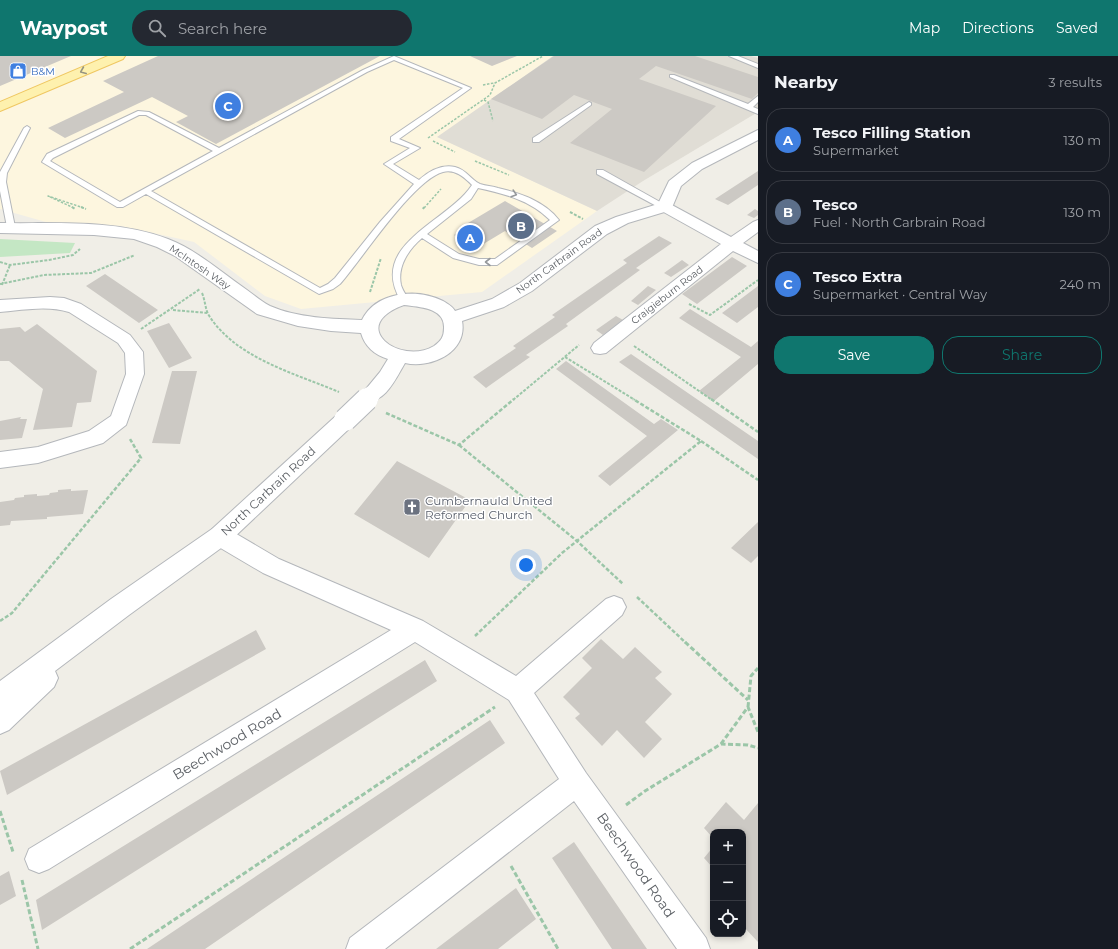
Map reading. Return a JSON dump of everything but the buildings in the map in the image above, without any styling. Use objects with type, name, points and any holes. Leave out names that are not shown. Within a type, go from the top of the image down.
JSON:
[{"type":"main road","points":[[0,95],[94,56]]},
{"type":"main road","points":[[0,107],[118,56]]},
{"type":"street","points":[[758,134],[697,166],[674,184],[665,207],[758,258]]},
{"type":"street","name":"North Carbrain Road","points":[[452,318],[498,303],[526,287],[601,230],[622,220],[665,207]]},
{"type":"street","name":"Craigieburn Road","points":[[600,348],[758,225]]},
{"type":"street","name":"McIntosh Way","points":[[5,228],[119,232],[136,234],[164,243],[181,252],[263,310],[298,320],[331,325],[370,327]]},
{"type":"street","points":[[0,460],[38,455],[96,437],[119,420],[135,374],[134,352],[124,339],[75,308],[64,304],[1,297]]},
{"type":"street","points":[[404,299],[416,299],[432,303],[446,310],[452,318],[455,327],[454,337],[449,346],[439,353],[420,358],[399,357],[386,352],[377,345],[371,336],[370,327],[372,317],[380,308],[391,302],[404,299]]},
{"type":"street","name":"North Carbrain Road","points":[[0,697],[120,607],[220,536],[371,395],[387,377],[399,357]]},
{"type":"street","name":"Beechwood Road","points":[[220,536],[271,566],[415,629],[518,691],[578,782],[695,949]]},
{"type":"street","name":"North Carbrain Road","points":[[0,721],[120,607]]},
{"type":"street","points":[[518,691],[614,607]]},
{"type":"street","name":"Beechwood Road","points":[[39,859],[415,629]]},
{"type":"street","points":[[361,949],[578,782]]},
{"type":"lane","points":[[732,56],[758,66]]},
{"type":"lane","points":[[219,151],[147,113],[138,113],[50,156],[46,162],[120,205],[146,191],[219,151],[365,71],[394,58],[468,88],[394,139],[416,148],[388,164],[418,183]]},
{"type":"lane","points":[[672,76],[758,112]]},
{"type":"lane","points":[[749,107],[758,98]]},
{"type":"lane","points":[[536,140],[589,104]]},
{"type":"lane","points":[[5,228],[2,182],[3,173],[27,128]]},
{"type":"lane","points":[[146,191],[319,291],[334,285],[372,235],[418,183],[429,175],[441,170],[455,169],[469,176],[476,185],[518,194],[545,209],[555,220],[497,262],[479,262],[456,256],[421,234]]},
{"type":"lane","points":[[600,172],[665,207]]},
{"type":"lane","points":[[404,299],[397,285],[397,271],[401,258],[408,245],[468,197],[476,185]]},
{"type":"path","points":[[419,214],[449,181],[460,154],[428,139],[490,95],[495,83],[543,56]]},
{"type":"path","points":[[483,100],[488,102],[493,121]]},
{"type":"path","points":[[79,211],[48,196],[90,210],[110,199]]},
{"type":"path","points":[[1,284],[44,275],[92,273],[164,243]]},
{"type":"path","points":[[0,262],[10,265],[49,260],[73,255],[82,246]]},
{"type":"path","points":[[370,293],[379,261],[384,254]]},
{"type":"path","points":[[1,297],[1,284],[10,265]]},
{"type":"path","points":[[670,293],[710,315],[758,280]]},
{"type":"path","points":[[124,339],[172,310],[201,289]]},
{"type":"path","points":[[172,310],[208,313]]},
{"type":"path","points":[[617,334],[758,432]]},
{"type":"path","points":[[565,357],[701,441],[758,480]]},
{"type":"path","points":[[0,621],[12,613],[141,458],[119,420]]},
{"type":"path","points":[[455,653],[562,553],[701,441]]},
{"type":"path","points":[[458,445],[577,541],[628,588]]},
{"type":"path","points":[[634,594],[748,700]]},
{"type":"path","points":[[758,668],[752,676],[748,700],[748,707],[758,732]]},
{"type":"path","points":[[130,949],[518,691]]},
{"type":"path","points":[[605,821],[645,791],[721,744],[748,707]]},
{"type":"path","points":[[721,744],[748,745],[758,748]]},
{"type":"path","points":[[498,844],[558,949]]},
{"type":"shaded area","points":[[0,56],[558,56],[438,137],[597,211],[482,292],[301,309],[265,296],[194,242],[121,226],[46,222],[0,209]]},
{"type":"shaded area","points":[[553,56],[751,56],[758,58],[758,112],[643,181],[597,211],[437,137]]},
{"type":"green space","points":[[0,239],[75,243],[70,253],[0,257]]},
{"type":"place","name":"B&M","points":[[18,71]]},
{"type":"place","name":"Tesco Extra","points":[[228,106]]},
{"type":"place","name":"Tesco","points":[[521,226]]},
{"type":"place","name":"Tesco Filling Station","points":[[470,238]]},
{"type":"place","name":"Cumbernauld United Reformed Church","points":[[412,507]]}]
